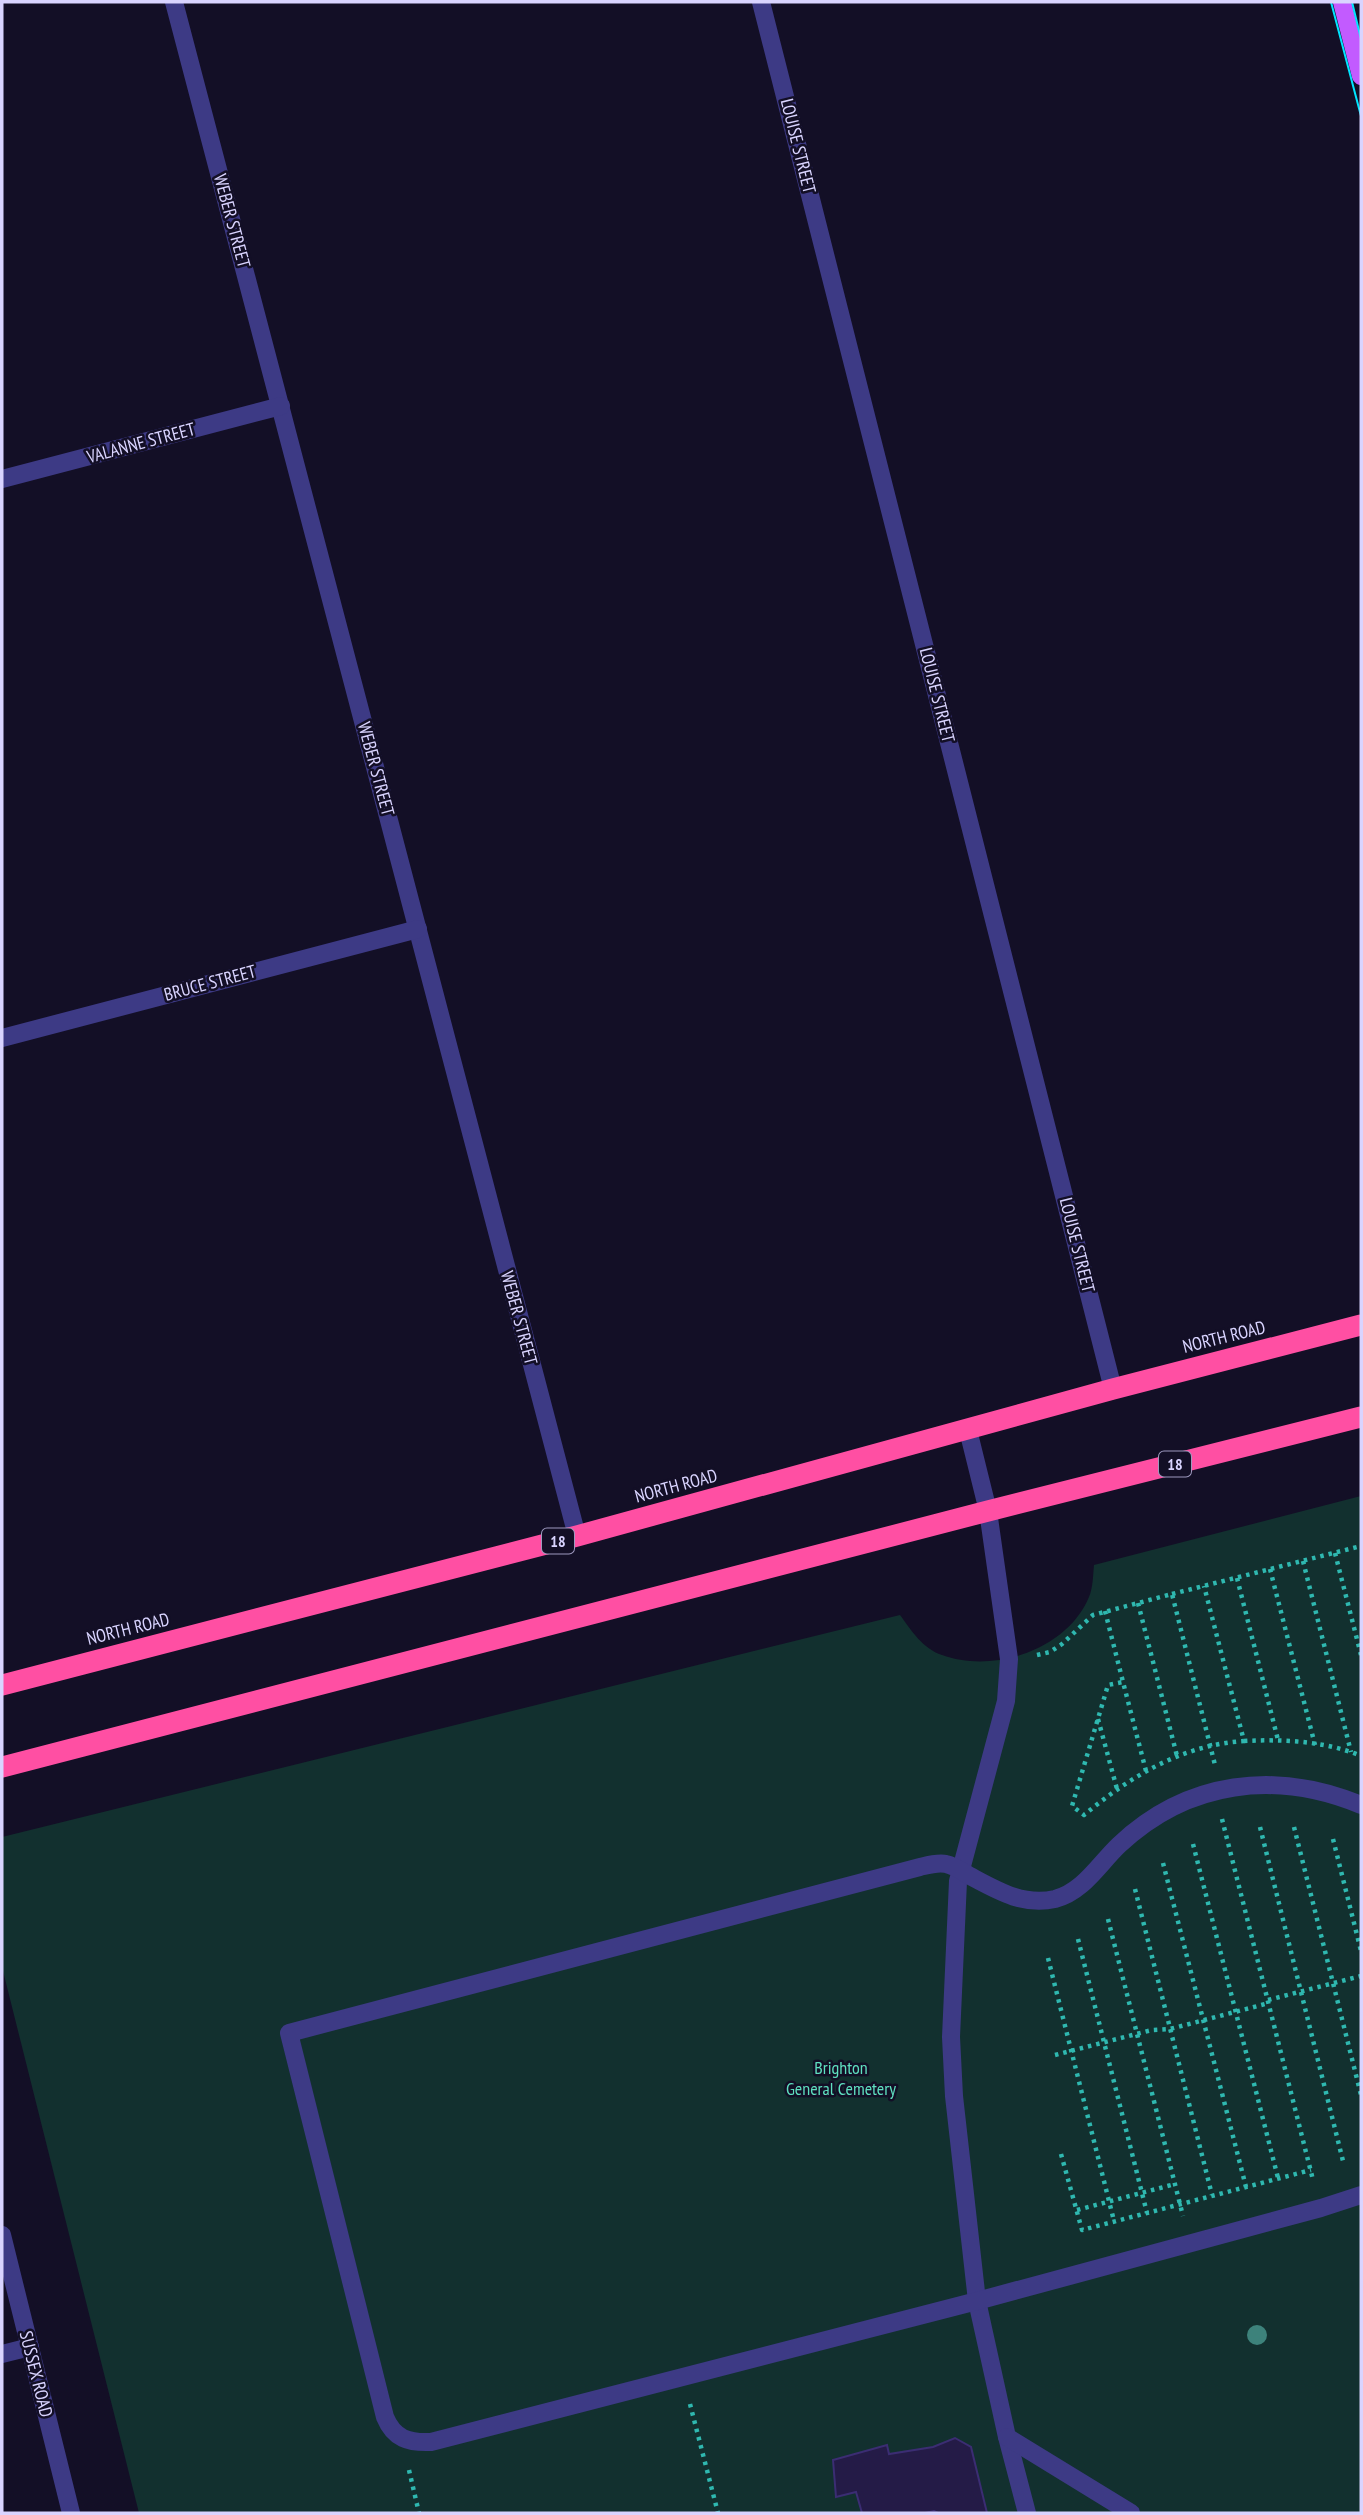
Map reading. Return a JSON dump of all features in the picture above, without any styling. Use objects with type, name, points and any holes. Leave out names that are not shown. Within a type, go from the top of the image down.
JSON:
[{"type":"highway","name":"NORTH ROAD","points":[[2,1685],[577,1536],[1113,1389],[1361,1325]]},
{"type":"highway","name":"18","points":[[2,1767],[1361,1417]]},
{"type":"main road","points":[[1342,2],[1361,76]]},
{"type":"street","name":"WEBER STREET","points":[[174,2],[577,1536]]},
{"type":"street","name":"LOUISE STREET","points":[[761,2],[1113,1389]]},
{"type":"street","name":"VALANNE STREET","points":[[2,479],[281,406]]},
{"type":"street","name":"BRUCE STREET","points":[[2,1038],[418,929]]},
{"type":"street","points":[[968,1430],[988,1511],[1009,1664],[1006,1700],[958,1881],[951,2037],[954,2096],[977,2301],[1027,2513]]},
{"type":"street","points":[[1361,1805],[1314,1789],[1290,1785],[1263,1784],[1218,1790],[1186,1801],[1137,1830],[1079,1887],[1057,1898],[1028,1901],[1006,1895],[947,1864],[920,1867],[289,2033],[384,2417],[394,2433],[408,2441],[432,2442],[977,2301],[1361,2195]]},
{"type":"street","name":"SUSSEX ROAD","points":[[2,2235],[71,2513]]},
{"type":"street","points":[[2,2354],[30,2347]]},
{"type":"street","points":[[1007,2437],[1131,2513]]},
{"type":"path","points":[[1009,1664],[1050,1652],[1073,1635],[1093,1615],[1361,1546]]},
{"type":"path","points":[[1335,1553],[1361,1655]]},
{"type":"path","points":[[1303,1561],[1351,1752]]},
{"type":"path","points":[[1270,1570],[1315,1745]]},
{"type":"path","points":[[1237,1578],[1278,1740]]},
{"type":"path","points":[[1204,1586],[1244,1741]]},
{"type":"path","points":[[1172,1594],[1268,2001],[1321,2208]]},
{"type":"path","points":[[1138,1603],[1177,1756]]},
{"type":"path","points":[[1105,1611],[1146,1771]]},
{"type":"path","points":[[1123,1682],[1108,1685],[1098,1718],[1072,1807],[1084,1815],[1117,1789],[1146,1771],[1177,1756],[1210,1746],[1278,1740],[1361,1756]]},
{"type":"path","points":[[1098,1718],[1117,1789]]},
{"type":"path","points":[[1260,1827],[1343,2161]]},
{"type":"path","points":[[1294,1828],[1361,2095]]},
{"type":"path","points":[[1333,1839],[1361,1951]]},
{"type":"path","points":[[1193,1844],[1278,2178]]},
{"type":"path","points":[[1163,1863],[1246,2187]]},
{"type":"path","points":[[1135,1889],[1212,2195]]},
{"type":"path","points":[[1108,1919],[1190,2244]]},
{"type":"path","points":[[1077,1939],[1147,2213]]},
{"type":"path","points":[[1048,1958],[1114,2221]]},
{"type":"path","points":[[1055,2055],[1237,2012],[1361,1976]]},
{"type":"path","points":[[1062,2154],[1082,2230],[1311,2170]]},
{"type":"path","points":[[1077,2210],[1175,2184]]},
{"type":"path","points":[[683,2376],[718,2513]]},
{"type":"path","points":[[408,2441],[408,2470],[419,2513]]},
{"type":"green space","name":"Brighton General Cemetery","points":[[1361,1496],[1361,2513],[139,2513],[2,1967],[2,1837],[900,1615],[918,1638],[942,1655],[962,1660],[1005,1659],[1046,1644],[1064,1631],[1089,1597],[1094,1565]]},
{"type":"building","points":[[955,2438],[971,2447],[987,2513],[862,2513],[856,2492],[836,2497],[833,2460],[887,2445],[889,2454],[933,2447]]},
{"type":"tram line","points":[[1331,2],[1361,116]]},
{"type":"tram line","points":[[1352,2],[1361,39]]}]
